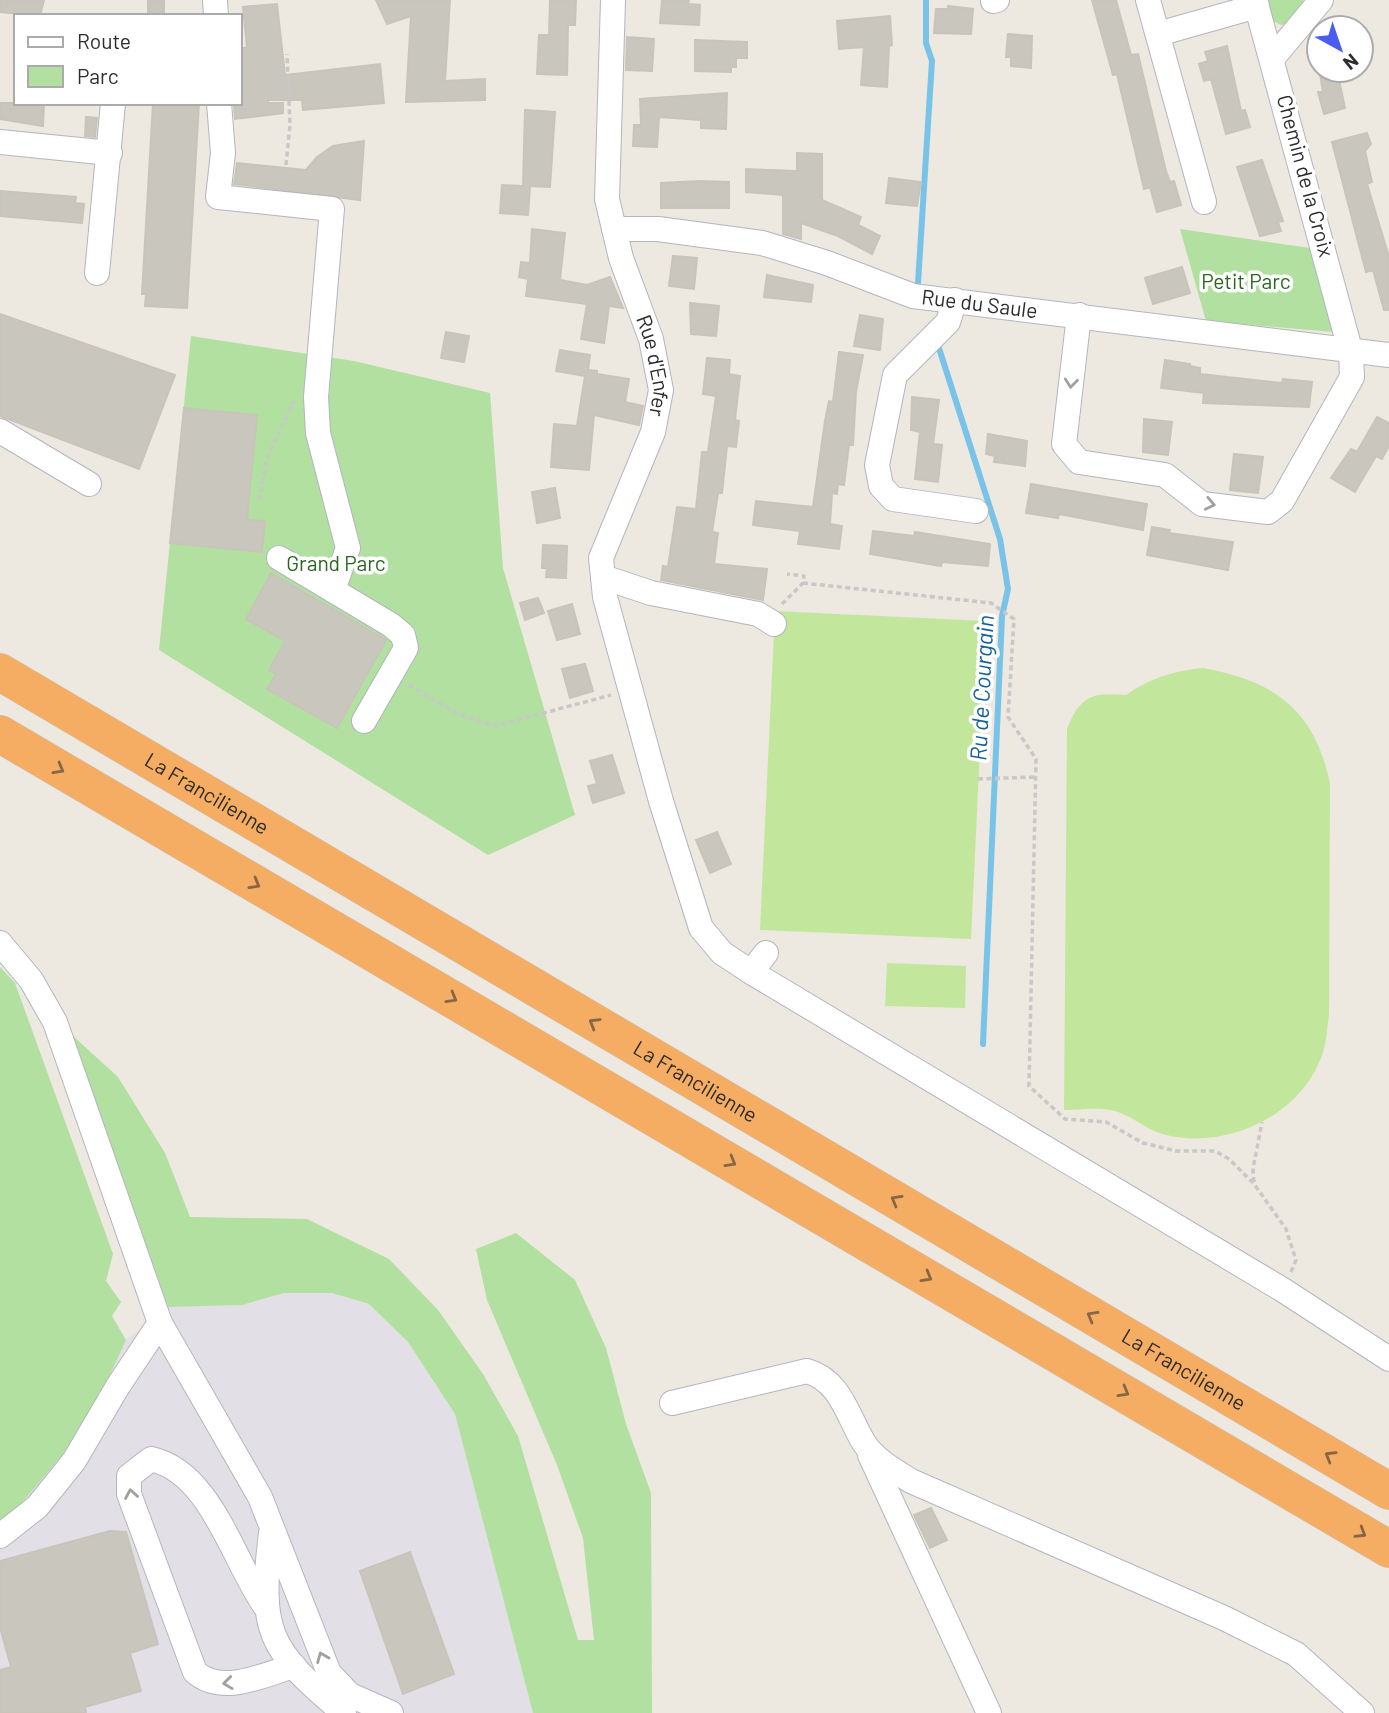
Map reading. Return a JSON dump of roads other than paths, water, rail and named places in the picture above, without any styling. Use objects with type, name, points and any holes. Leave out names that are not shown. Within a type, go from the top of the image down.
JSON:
[{"type":"highway","name":"La Francilienne","points":[[0,672],[1389,1491]]},
{"type":"highway","points":[[0,734],[1389,1549]]},
{"type":"street","name":"Rue d'Enfer","points":[[613,0],[607,199],[621,258],[651,339],[661,390],[653,432],[601,558],[605,597],[630,690],[661,802],[701,928],[722,953],[759,963],[1389,1359]]},
{"type":"street","points":[[1148,0],[1204,202]]},
{"type":"street","points":[[1272,59],[1321,0]]},
{"type":"street","points":[[1158,34],[1256,3]]},
{"type":"street","name":"Chemin de la Croix","points":[[1256,3],[1351,352]]},
{"type":"street","points":[[97,273],[113,105]]},
{"type":"street","points":[[219,105],[223,153],[218,197],[332,209],[316,397],[318,433],[348,548],[333,590]]},
{"type":"street","points":[[0,142],[110,153]]},
{"type":"street","name":"Rue du Saule","points":[[614,229],[658,229],[762,243],[827,262],[913,296],[1389,355]]},
{"type":"street","points":[[955,300],[948,322],[895,375],[877,465],[881,486],[893,499],[976,511]]},
{"type":"street","points":[[1079,315],[1064,444],[1079,462],[1165,475],[1202,504],[1268,512],[1282,501],[1352,377],[1351,352]]},
{"type":"street","points":[[0,431],[89,484]]},
{"type":"street","points":[[279,558],[403,635],[406,648],[364,721]]},
{"type":"street","points":[[603,577],[651,593],[766,619]]},
{"type":"street","points":[[0,943],[31,980],[55,1022],[160,1323],[260,1497],[329,1673],[350,1695],[391,1713]]},
{"type":"street","points":[[0,1536],[37,1507],[74,1461],[160,1323]]},
{"type":"street","points":[[672,1403],[807,1371],[820,1375],[834,1387],[865,1445],[989,1713]]},
{"type":"street","points":[[865,1445],[885,1465],[911,1481],[1224,1618],[1296,1654],[1362,1713]]},
{"type":"street","points":[[265,1606],[252,1588],[227,1535],[190,1480],[170,1463],[151,1459],[129,1476],[129,1494],[195,1672],[205,1680],[223,1686],[294,1666]]},
{"type":"street","points":[[272,1526],[265,1606],[271,1636],[294,1666],[344,1713]]},
{"type":"waterway","name":"Ru de Courgain","points":[[918,283],[932,61],[926,43],[926,0]]},
{"type":"waterway","name":"Ru de Courgain","points":[[938,345],[1000,539],[1008,589],[1002,616],[983,1044]]},
{"type":"park label","name":"Petit Parc","points":[[1246,282]]},
{"type":"park label","name":"Grand Parc","points":[[336,564]]}]
